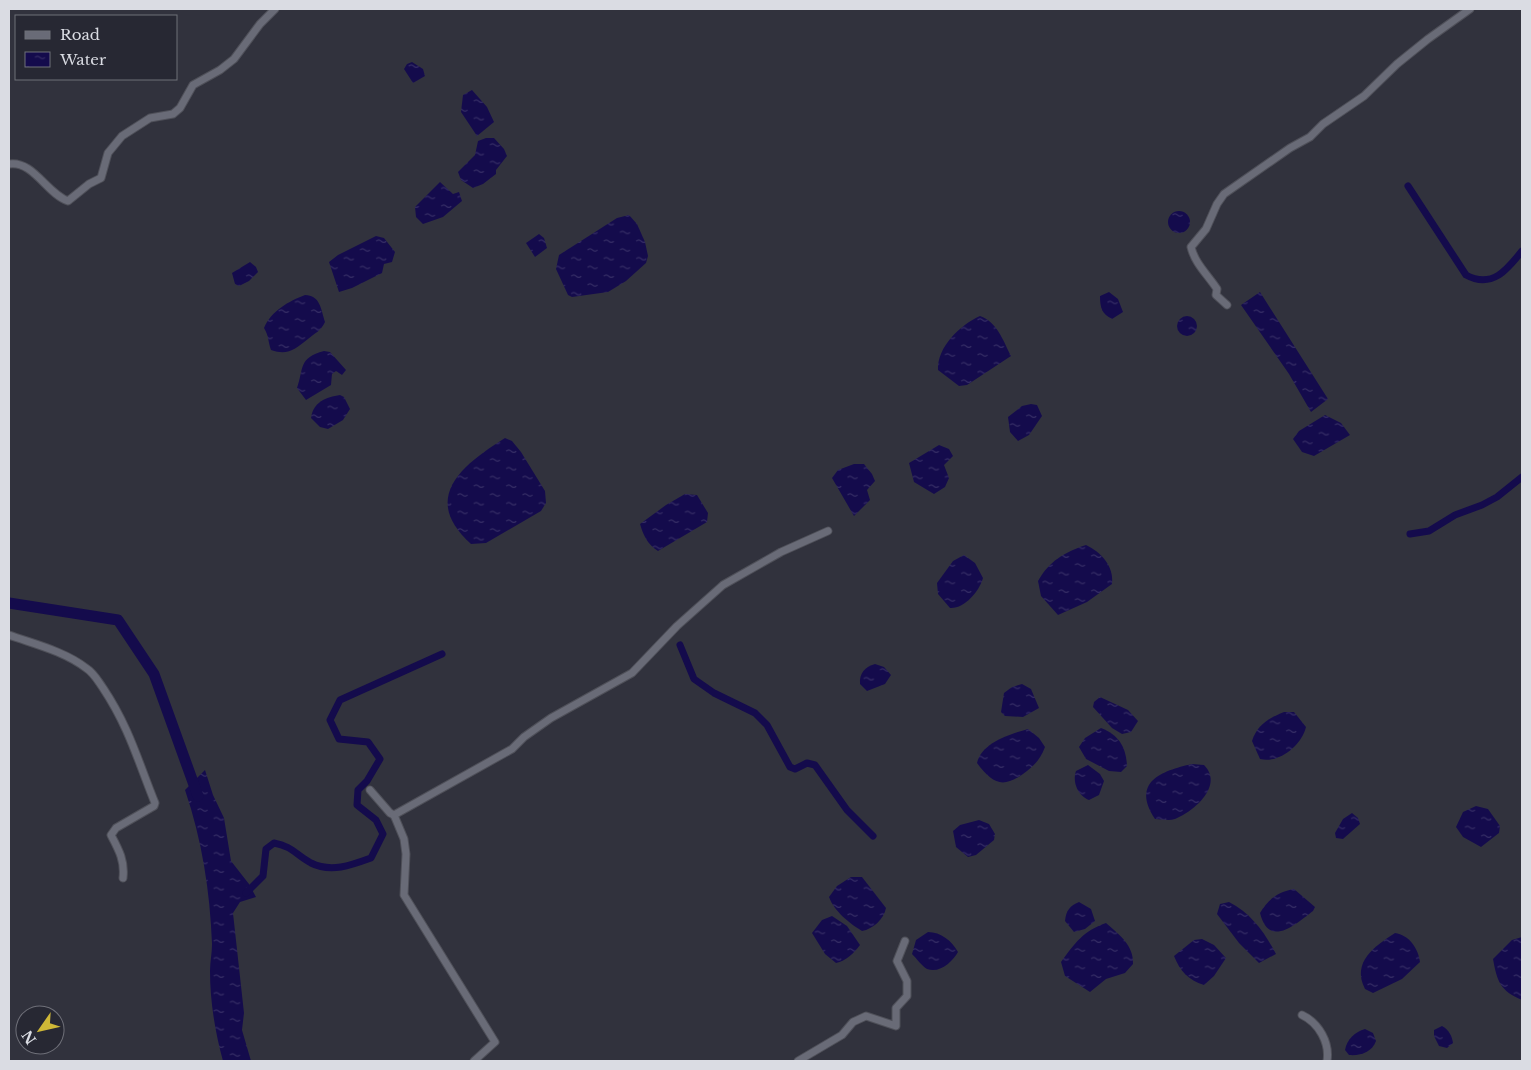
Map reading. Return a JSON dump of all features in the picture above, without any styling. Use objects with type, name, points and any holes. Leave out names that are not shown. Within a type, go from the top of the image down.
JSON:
[{"type":"street","points":[[9,164],[16,163],[28,169],[59,198],[68,202],[89,184],[101,178],[108,153],[122,136],[150,118],[173,114],[180,108],[193,85],[220,70],[234,59],[260,24],[275,9]]},
{"type":"street","points":[[1227,306],[1216,294],[1218,289],[1208,274],[1194,260],[1190,247],[1206,230],[1217,204],[1224,194],[1290,148],[1310,137],[1323,124],[1364,96],[1397,64],[1428,39],[1470,9]]},
{"type":"street","points":[[394,815],[512,749],[524,737],[551,718],[632,673],[723,584],[781,552],[828,531]]},
{"type":"street","points":[[9,635],[67,656],[85,666],[98,680],[111,699],[131,737],[155,803],[154,806],[116,828],[111,835],[121,851],[120,860],[124,865],[123,878]]},
{"type":"street","points":[[370,790],[394,815],[404,839],[406,854],[404,895],[495,1042],[474,1061]]},
{"type":"street","points":[[798,1061],[842,1035],[853,1022],[866,1016],[896,1026],[896,1008],[907,996],[908,981],[897,961],[905,940]]},
{"type":"street","points":[[1302,1015],[1311,1019],[1325,1040],[1328,1051],[1327,1061]]},
{"type":"water","points":[[412,62],[423,69],[425,76],[413,83],[404,69],[407,64]]},
{"type":"water","points":[[472,90],[487,107],[494,122],[477,136],[461,112],[463,95]]},
{"type":"water","points":[[494,138],[504,149],[507,156],[496,170],[496,174],[483,184],[473,188],[461,180],[458,172],[475,155],[478,141]]},
{"type":"water","points":[[440,182],[453,194],[459,192],[462,201],[443,217],[423,224],[416,217],[415,207]]},
{"type":"water","points":[[1179,211],[1187,214],[1190,222],[1187,230],[1179,233],[1171,230],[1168,222],[1171,214]]},
{"type":"water","points":[[629,215],[637,224],[645,242],[648,256],[646,263],[626,281],[608,292],[572,297],[568,295],[556,269],[559,255],[617,218]]},
{"type":"water","points":[[539,234],[544,238],[547,248],[535,257],[526,243]]},
{"type":"water","points":[[376,236],[384,238],[395,252],[392,262],[384,264],[382,273],[352,288],[339,292],[329,262],[338,255]]},
{"type":"water","points":[[250,262],[256,267],[258,272],[249,281],[239,286],[235,284],[232,273]]},
{"type":"water","points":[[1109,292],[1118,299],[1123,312],[1112,319],[1104,313],[1100,304],[1100,296]]},
{"type":"water","points":[[1260,292],[1328,399],[1311,412],[1289,374],[1241,305]]},
{"type":"water","points":[[305,295],[314,297],[317,300],[325,322],[318,332],[299,346],[287,352],[271,350],[264,328],[267,322],[281,307]]},
{"type":"water","points":[[980,316],[995,327],[1011,356],[967,385],[959,386],[938,370],[941,353],[958,331]]},
{"type":"water","points":[[1187,316],[1194,319],[1197,326],[1194,333],[1187,336],[1180,333],[1177,326],[1180,319]]},
{"type":"water","points":[[324,351],[330,352],[346,370],[342,375],[336,371],[332,374],[331,385],[306,400],[297,388],[303,365],[310,357]]},
{"type":"water","points":[[340,395],[344,397],[350,409],[343,420],[328,429],[320,427],[311,418],[314,408],[325,399]]},
{"type":"water","points":[[1037,405],[1042,416],[1029,435],[1018,441],[1010,432],[1008,417],[1022,406]]},
{"type":"water","points":[[1325,415],[1341,423],[1350,435],[1314,456],[1302,452],[1293,439],[1299,431]]},
{"type":"water","points":[[505,438],[512,441],[521,452],[545,491],[546,503],[541,511],[486,543],[471,544],[456,527],[449,512],[448,497],[453,484],[462,471],[474,459]]},
{"type":"water","points":[[939,445],[949,449],[953,456],[944,465],[949,478],[945,487],[934,494],[914,482],[909,463]]},
{"type":"water","points":[[854,464],[864,464],[875,481],[867,490],[870,500],[854,516],[832,478],[838,470]]},
{"type":"water","points":[[685,494],[697,495],[708,513],[707,522],[658,551],[646,539],[640,524]]},
{"type":"water","points":[[1086,545],[1097,552],[1109,566],[1112,584],[1087,602],[1058,615],[1041,596],[1038,581],[1047,568],[1058,558]]},
{"type":"water","points":[[964,555],[975,563],[983,578],[978,589],[966,603],[950,608],[938,594],[937,583],[953,561]]},
{"type":"water","points":[[875,664],[884,667],[891,675],[885,684],[867,691],[860,684],[861,677],[868,667]]},
{"type":"water","points":[[1022,684],[1031,689],[1039,708],[1023,717],[1005,716],[1001,712],[1004,693],[1012,687]]},
{"type":"water","points":[[1100,697],[1128,710],[1138,721],[1131,732],[1122,734],[1112,728],[1093,707],[1094,702]]},
{"type":"water","points":[[1284,712],[1294,712],[1306,727],[1304,734],[1289,752],[1282,756],[1275,759],[1260,759],[1252,741],[1254,735],[1260,726]]},
{"type":"water","points":[[1101,728],[1113,734],[1123,747],[1127,766],[1121,772],[1109,771],[1086,759],[1079,747],[1085,738]]},
{"type":"water","points":[[1028,729],[1039,738],[1045,747],[1036,762],[1016,779],[998,782],[988,775],[977,763],[984,750],[997,740]]},
{"type":"water","points":[[1192,764],[1204,765],[1211,781],[1209,789],[1198,804],[1183,815],[1168,820],[1155,819],[1148,806],[1146,796],[1148,787],[1160,775]]},
{"type":"water","points":[[1088,765],[1100,774],[1104,781],[1099,795],[1089,800],[1079,792],[1075,784],[1076,771]]},
{"type":"water","points":[[205,770],[213,795],[224,818],[231,861],[249,884],[256,897],[240,902],[233,913],[244,1013],[242,1030],[251,1061],[223,1061],[214,1016],[210,982],[212,944],[207,885],[196,828],[185,790]]},
{"type":"water","points":[[1476,806],[1488,809],[1500,826],[1499,833],[1481,847],[1463,837],[1456,827],[1463,812]]},
{"type":"water","points":[[1352,813],[1358,818],[1360,824],[1343,839],[1336,838],[1335,833],[1343,819]]},
{"type":"water","points":[[979,820],[989,824],[995,834],[994,840],[976,855],[968,857],[956,847],[953,831],[960,825]]},
{"type":"water","points":[[851,877],[862,877],[886,908],[883,916],[877,923],[862,931],[843,917],[829,897],[837,886]]},
{"type":"water","points":[[1294,889],[1315,907],[1313,911],[1291,927],[1276,932],[1270,930],[1264,924],[1260,913],[1274,897]]},
{"type":"water","points":[[1079,902],[1091,909],[1095,921],[1085,929],[1074,932],[1065,921],[1066,914],[1073,905]]},
{"type":"water","points":[[1229,902],[1257,924],[1276,954],[1259,963],[1239,943],[1217,914],[1220,904]]},
{"type":"water","points":[[832,916],[847,926],[860,945],[850,956],[836,963],[825,954],[812,933],[822,920]]},
{"type":"water","points":[[1106,923],[1129,946],[1133,964],[1125,973],[1106,979],[1090,992],[1065,976],[1061,962],[1075,943],[1085,934]]},
{"type":"water","points":[[928,932],[933,932],[946,938],[958,952],[946,966],[937,970],[927,969],[912,954],[916,940]]},
{"type":"water","points":[[1395,933],[1409,939],[1417,952],[1420,962],[1402,979],[1373,993],[1365,989],[1361,979],[1363,963],[1373,949]]},
{"type":"water","points":[[1522,937],[1522,1000],[1504,989],[1498,979],[1493,959],[1512,940]]},
{"type":"water","points":[[1202,939],[1214,945],[1226,958],[1214,976],[1204,985],[1185,974],[1174,956],[1194,940]]},
{"type":"water","points":[[1442,1026],[1448,1031],[1453,1040],[1453,1043],[1447,1048],[1439,1046],[1434,1036],[1434,1030]]},
{"type":"water","points":[[1365,1029],[1373,1033],[1376,1041],[1374,1045],[1358,1055],[1349,1055],[1345,1050],[1348,1042],[1355,1034]]},
{"type":"waterway","points":[[1408,186],[1466,275],[1475,279],[1491,279],[1505,271],[1522,251]]},
{"type":"waterway","points":[[1410,534],[1429,531],[1455,515],[1482,505],[1497,497],[1522,477]]},
{"type":"waterway","points":[[9,603],[118,620],[154,674],[198,796]]},
{"type":"waterway","points":[[680,645],[694,679],[714,693],[755,713],[767,725],[790,767],[795,769],[807,763],[815,765],[847,810],[873,836]]},
{"type":"waterway","points":[[246,893],[263,876],[266,849],[274,843],[290,849],[319,866],[341,867],[371,858],[383,834],[376,820],[357,805],[358,790],[367,781],[380,759],[368,742],[339,739],[330,720],[340,700],[442,654]]}]
